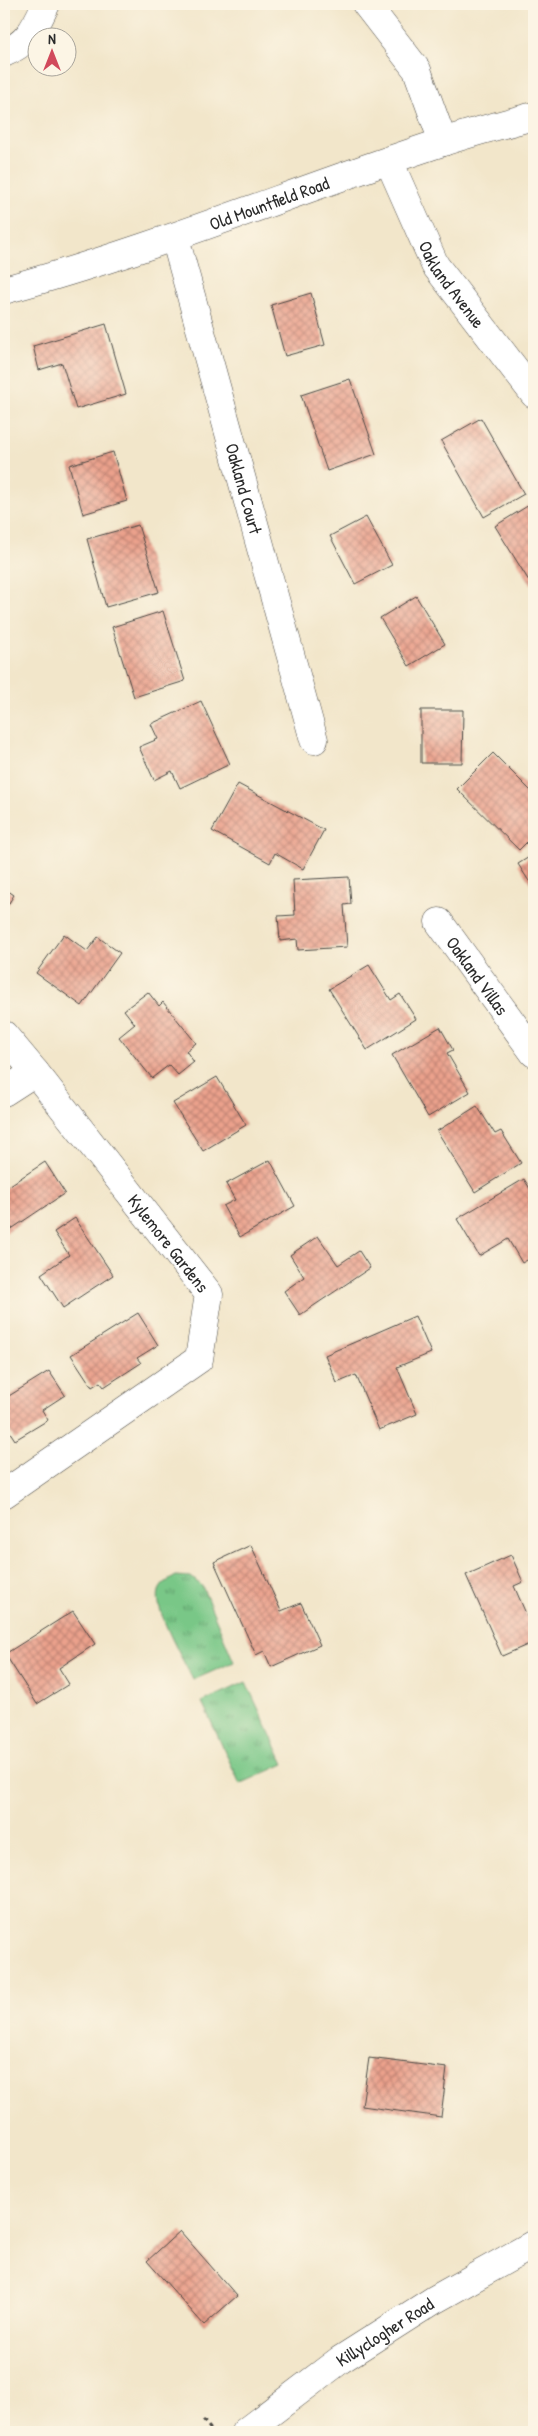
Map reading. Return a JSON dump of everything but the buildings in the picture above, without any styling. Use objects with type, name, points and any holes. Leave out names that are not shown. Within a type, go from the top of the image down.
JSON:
[{"type":"main road","points":[[4,53],[18,47],[33,31],[46,4]]},
{"type":"main road","points":[[366,4],[417,70],[444,142]]},
{"type":"main road","name":"Old Mountfield Road","points":[[4,290],[175,238],[444,142],[534,116]]},
{"type":"main road","name":"Oakland Avenue","points":[[389,161],[435,265],[534,394]]},
{"type":"main road","name":"Oakland Court","points":[[175,238],[314,740]]},
{"type":"main road","name":"Oakland Villas","points":[[439,922],[534,1054]]},
{"type":"main road","name":"Kylemore Gardens","points":[[4,1035],[208,1294],[199,1359],[4,1494]]},
{"type":"main road","points":[[4,1092],[35,1072]]},
{"type":"main road","name":"Killyclogher Road","points":[[245,2432],[340,2360],[434,2300],[534,2244]]},
{"type":"path","points":[[203,2420],[214,2432]]},
{"type":"green space","points":[[176,1576],[191,1577],[202,1586],[234,1662],[193,1680],[165,1622],[158,1600],[159,1591],[162,1586]]},
{"type":"green space","points":[[246,1682],[284,1764],[240,1784],[202,1702]]}]
